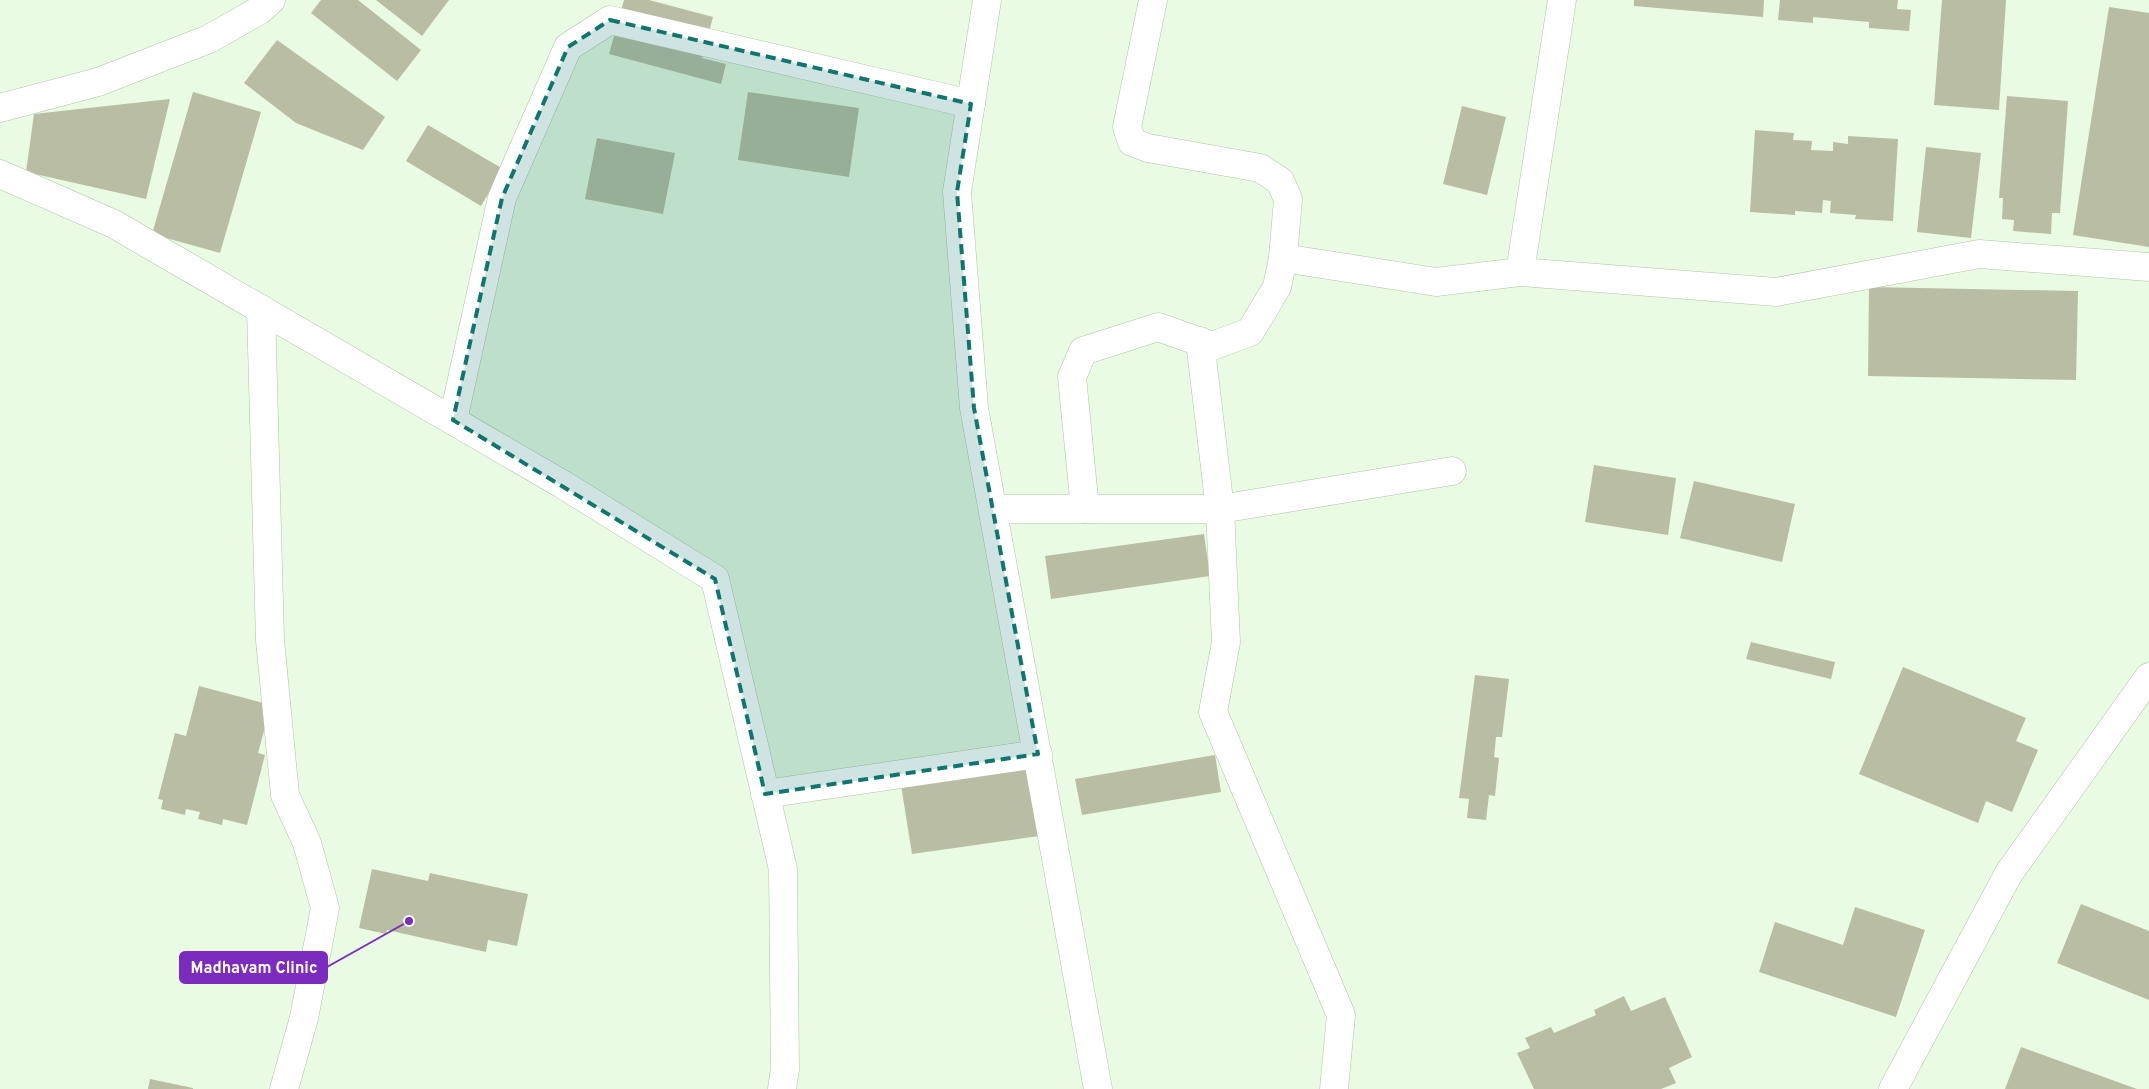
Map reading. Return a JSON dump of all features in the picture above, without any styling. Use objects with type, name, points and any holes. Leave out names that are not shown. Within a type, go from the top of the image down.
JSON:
[{"type":"street","points":[[987,0],[957,192],[974,408],[1098,1089]]},
{"type":"street","points":[[1085,509],[1072,377],[1083,351],[1158,327],[1212,346],[1250,332],[1277,287],[1283,258],[1288,199],[1280,181],[1260,168],[1148,148],[1132,142],[1127,127],[1154,0]]},
{"type":"street","points":[[1520,272],[1562,0]]},
{"type":"street","points":[[0,108],[98,82],[209,39],[262,3]]},
{"type":"street","points":[[453,420],[502,198],[568,48],[610,20],[971,104]]},
{"type":"street","points":[[0,174],[114,224],[562,484],[715,579],[783,869],[785,1069],[782,1089]]},
{"type":"street","points":[[1283,258],[1436,282],[1520,272],[1776,292],[1980,254],[2149,267]]},
{"type":"street","points":[[261,309],[270,640],[285,795],[307,842],[325,908],[304,1018],[284,1089]]},
{"type":"street","points":[[1200,342],[1220,509],[1226,642],[1213,712],[1341,1015],[1334,1089]]},
{"type":"street","points":[[993,509],[1220,509],[1452,471]]},
{"type":"street","points":[[1893,1089],[2008,873],[2149,677]]},
{"type":"street","points":[[765,794],[1038,754]]},
{"type":"highlighted area","points":[[610,20],[971,104],[957,192],[974,408],[1038,754],[765,794],[715,579],[453,420],[502,198],[568,47]]},
{"type":"building","points":[[321,0],[358,0],[421,50],[397,81],[311,13]]},
{"type":"building","points":[[376,0],[449,0],[422,36]]},
{"type":"building","points":[[624,0],[649,0],[713,17],[702,58],[726,64],[721,84],[609,54]]},
{"type":"building","points":[[1634,0],[1764,0],[1763,17],[1634,6]]},
{"type":"building","points":[[1780,0],[1898,0],[1897,9],[1911,10],[1909,31],[1869,28],[1869,22],[1813,17],[1813,23],[1778,20]]},
{"type":"building","points":[[1942,0],[2006,0],[1999,110],[1934,105]]},
{"type":"building","points":[[2109,7],[2149,13],[2149,247],[2073,235]]},
{"type":"building","points":[[277,40],[385,117],[363,150],[296,123],[244,83]]},
{"type":"building","points":[[193,92],[261,112],[220,253],[152,234]]},
{"type":"building","points":[[748,92],[859,108],[849,177],[738,160]]},
{"type":"building","points":[[2007,96],[2068,101],[2060,213],[2052,213],[2051,234],[2013,231],[2014,220],[2002,219],[2003,198],[1999,198]]},
{"type":"building","points":[[170,99],[146,199],[26,172],[34,114]]},
{"type":"building","points":[[1462,106],[1506,117],[1487,195],[1443,184]]},
{"type":"building","points":[[428,125],[503,169],[481,206],[406,161]]},
{"type":"building","points":[[1755,130],[1794,133],[1793,140],[1812,141],[1811,150],[1833,151],[1833,142],[1848,144],[1848,136],[1898,139],[1893,221],[1855,219],[1856,215],[1830,213],[1831,201],[1823,200],[1822,213],[1795,211],[1795,215],[1750,212]]},
{"type":"building","points":[[597,138],[675,153],[663,214],[585,199]]},
{"type":"building","points":[[1926,147],[1981,153],[1971,238],[1917,232]]},
{"type":"building","points":[[1869,287],[2078,291],[2076,380],[1868,376]]},
{"type":"building","points":[[1594,465],[1676,478],[1668,535],[1585,522]]},
{"type":"building","points":[[1694,481],[1795,504],[1782,562],[1680,538]]},
{"type":"building","points":[[1204,534],[1210,576],[1051,599],[1045,556]]},
{"type":"building","points":[[1751,642],[1835,662],[1831,679],[1746,659]]},
{"type":"building","points":[[1903,667],[2026,718],[2016,741],[2038,750],[2012,812],[1986,801],[1978,823],[1859,774]]},
{"type":"building","points":[[1475,675],[1509,679],[1502,737],[1496,737],[1494,757],[1499,758],[1495,796],[1489,795],[1486,820],[1467,818],[1469,799],[1459,798]]},
{"type":"building","points":[[199,686],[271,705],[258,753],[265,755],[247,825],[223,819],[222,825],[198,819],[200,812],[186,809],[185,815],[161,809],[163,800],[158,799],[175,733],[186,736]]},
{"type":"building","points":[[1215,755],[1221,792],[1082,815],[1075,779]]},
{"type":"building","points":[[1036,766],[1046,835],[912,854],[901,785]]},
{"type":"building","points":[[372,869],[428,881],[430,873],[528,894],[517,946],[488,940],[486,952],[387,930],[386,934],[359,928]]},
{"type":"building","points":[[2081,904],[2149,931],[2149,1000],[2057,963]]},
{"type":"building","points":[[1855,907],[1925,930],[1896,1017],[1759,972],[1775,922],[1843,945]]},
{"type":"building","points":[[1624,996],[1631,1011],[1665,997],[1692,1057],[1669,1068],[1676,1083],[1661,1089],[1534,1089],[1517,1053],[1530,1048],[1525,1038],[1551,1027],[1554,1033],[1596,1015],[1594,1010]]},
{"type":"building","points":[[2021,1047],[2137,1089],[2005,1089]]},
{"type":"building","points":[[150,1079],[193,1088],[193,1089],[148,1089]]},
{"type":"place","name":"Madhavam Clinic","points":[[409,921]]}]
